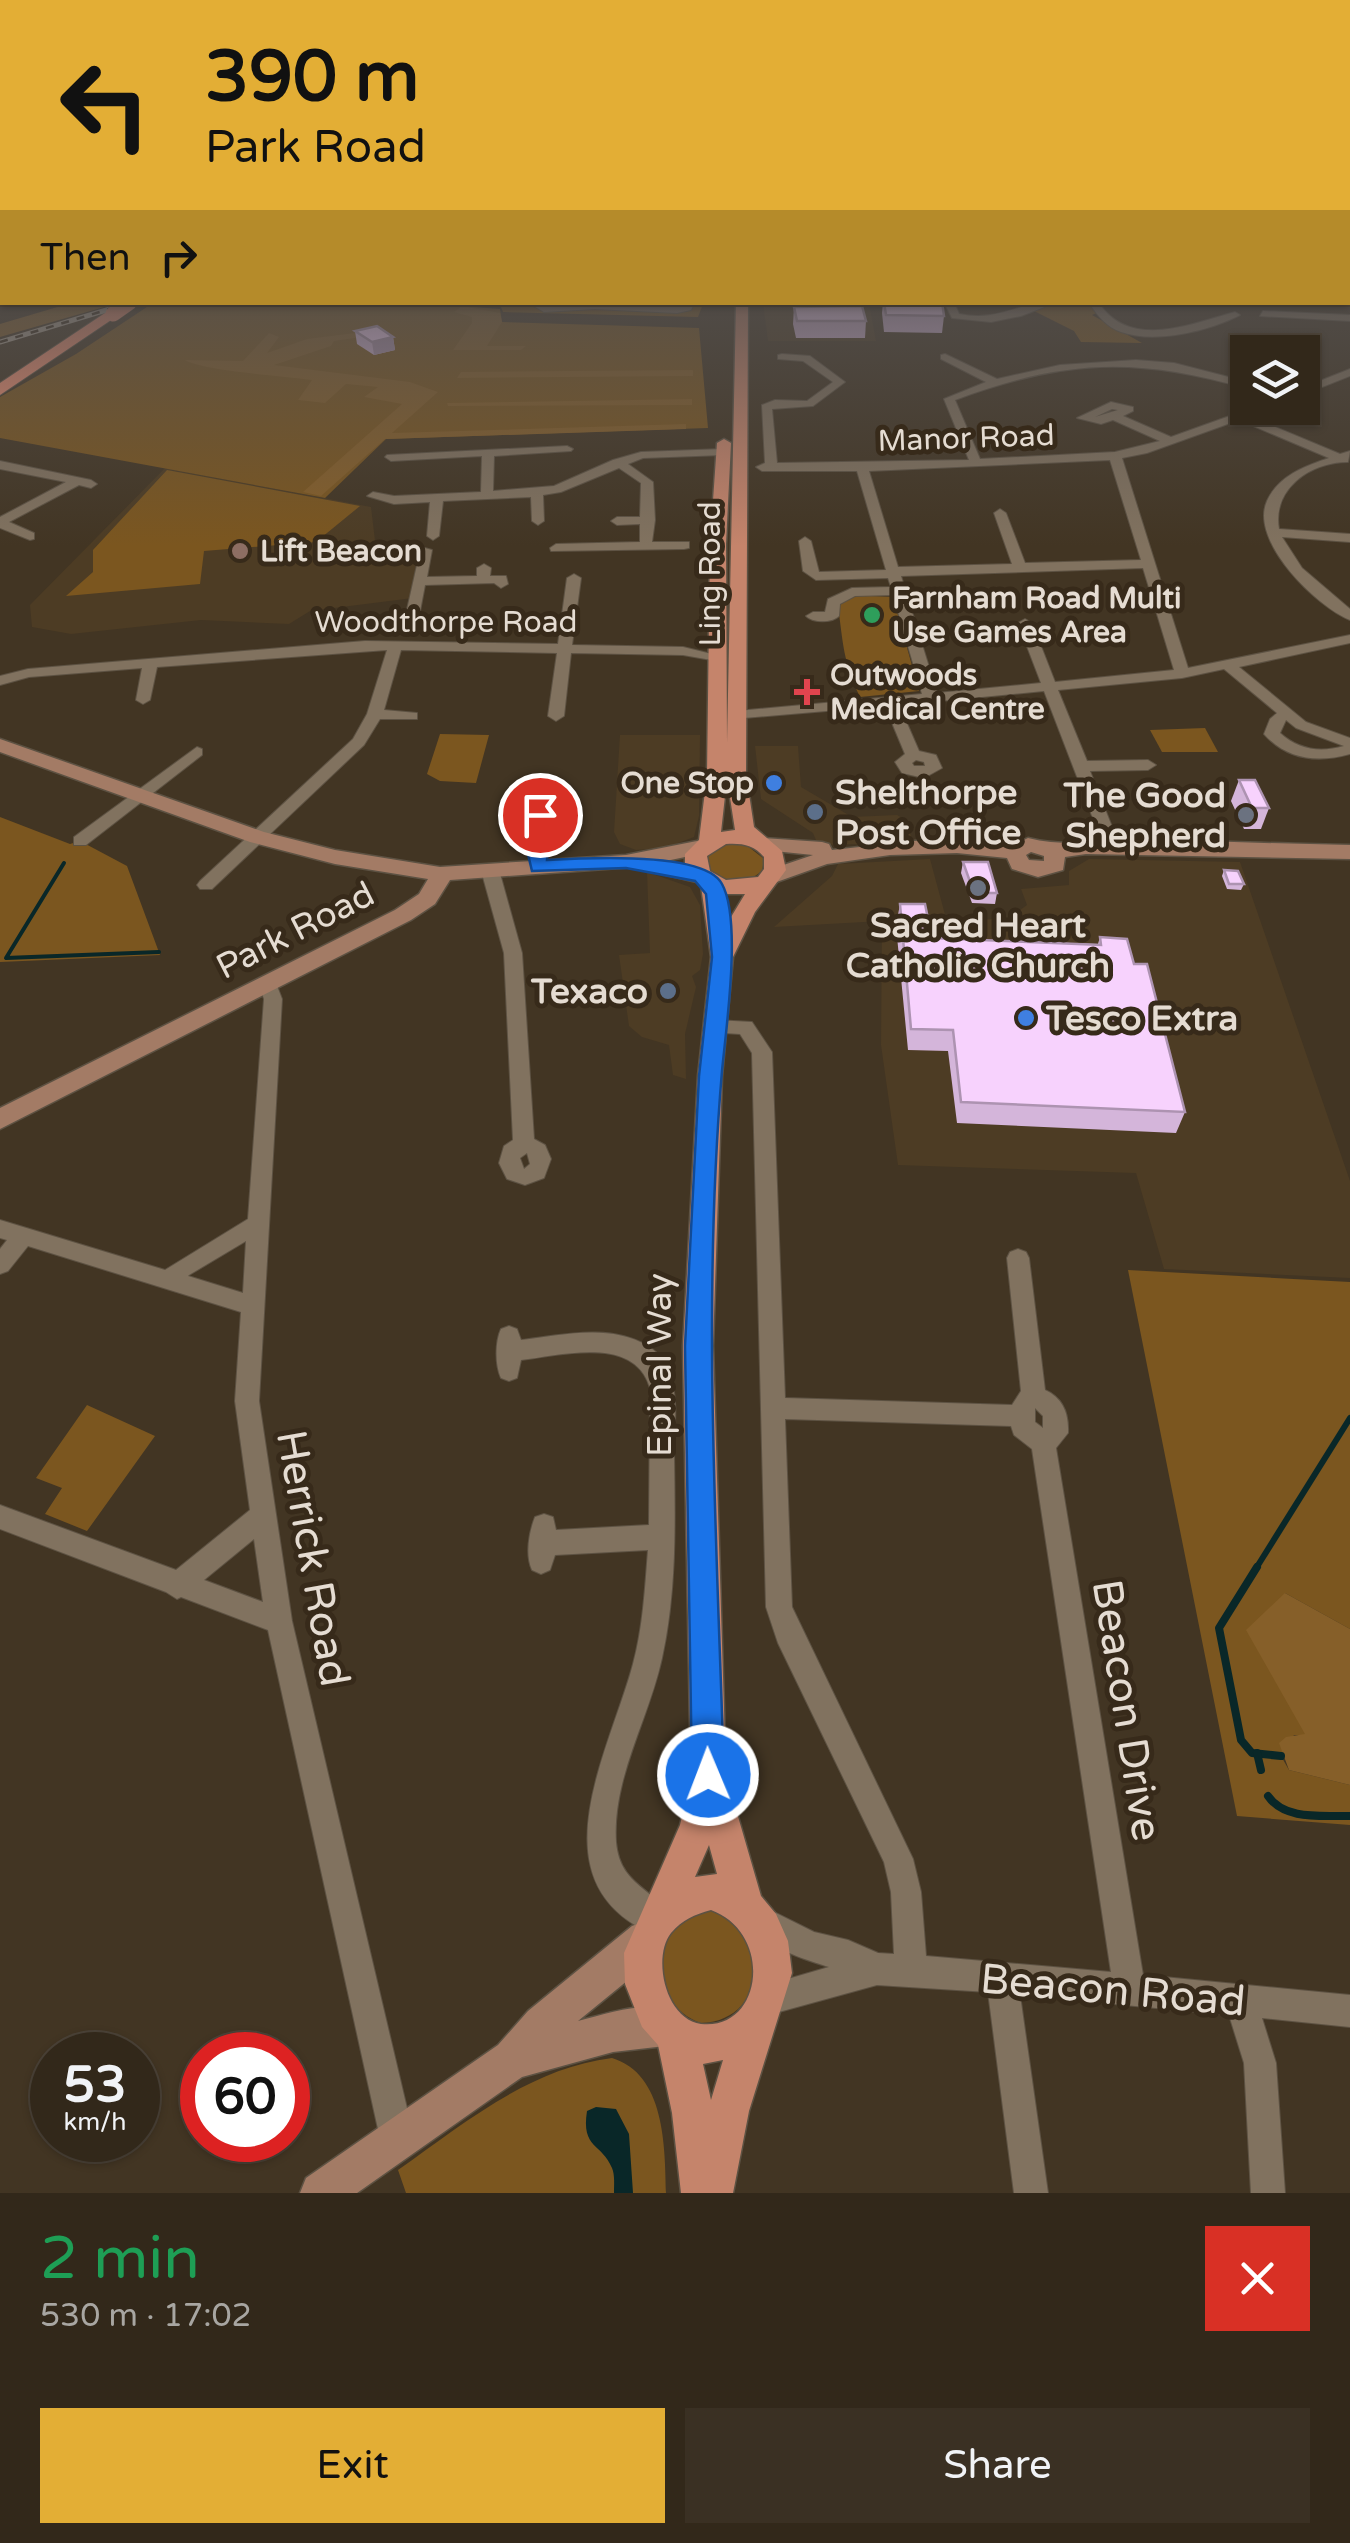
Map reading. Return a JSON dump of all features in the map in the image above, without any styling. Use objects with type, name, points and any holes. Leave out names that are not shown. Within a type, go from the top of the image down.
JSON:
[{"type":"highway","points":[[4,384],[71,341]]},
{"type":"main road","name":"Ling Road","points":[[705,845],[717,776],[725,341]]},
{"type":"main road","name":"Ling Road","points":[[742,341],[737,716],[741,814],[744,828],[759,842]]},
{"type":"main road","name":"Woodthorpe Road","points":[[717,658],[738,671]]},
{"type":"main road","points":[[732,837],[759,842],[777,863],[766,880],[742,888],[707,880],[694,861],[705,845],[732,837]]},
{"type":"main road","name":"Epinal Way","points":[[654,1924],[698,1826],[708,1775],[698,1346],[730,1027],[707,880]]},
{"type":"main road","name":"Epinal Way","points":[[722,957],[766,880]]},
{"type":"main road","name":"Epinal Way","points":[[708,1775],[751,1912]]},
{"type":"main road","points":[[702,2193],[693,2113],[671,2030],[646,1995],[642,1977],[654,1924],[693,1892],[728,1895],[751,1912],[773,1958],[761,2011],[728,2112],[712,2193]]},
{"type":"main road","points":[[671,2030],[708,2044],[740,2035],[761,2011]]},
{"type":"street","name":"Manor Road","points":[[782,357],[806,358],[840,380],[811,405],[775,403],[766,407],[767,467],[862,467],[1115,456],[1230,419]]},
{"type":"street","points":[[944,357],[998,384]]},
{"type":"street","points":[[976,463],[949,399],[1060,366],[1182,366],[1230,381]]},
{"type":"street","points":[[1320,384],[1350,372]]},
{"type":"street","points":[[1114,416],[1170,441]]},
{"type":"street","points":[[1261,425],[1346,459]]},
{"type":"street","points":[[396,459],[572,448]]},
{"type":"street","points":[[487,496],[488,452]]},
{"type":"street","points":[[371,495],[394,500],[538,493],[572,484],[616,462],[661,453],[723,452]]},
{"type":"street","points":[[1115,456],[1182,674]]},
{"type":"street","points":[[1346,459],[1299,474],[1278,492],[1270,510],[1275,534],[1296,571],[1350,616]]},
{"type":"street","points":[[616,462],[647,482],[646,546]]},
{"type":"street","points":[[1,466],[91,484]]},
{"type":"street","points":[[862,467],[931,699]]},
{"type":"street","points":[[0,523],[76,481]]},
{"type":"street","points":[[537,523],[538,493]]},
{"type":"street","points":[[412,640],[436,498]]},
{"type":"street","points":[[1000,513],[1020,568]]},
{"type":"street","points":[[618,521],[649,520]]},
{"type":"street","points":[[0,523],[30,536]]},
{"type":"street","points":[[416,525],[431,537]]},
{"type":"street","points":[[1275,534],[1350,538]]},
{"type":"street","name":"Ling Road","points":[[556,548],[684,545]]},
{"type":"street","points":[[811,547],[810,571],[816,576],[1147,564]]},
{"type":"street","points":[[421,581],[484,573],[501,580],[501,584]]},
{"type":"street","points":[[556,716],[574,578]]},
{"type":"street","points":[[813,616],[833,620],[833,602],[845,594],[900,591]]},
{"type":"street","points":[[1025,622],[1084,766],[1112,847]]},
{"type":"street","points":[[737,716],[1182,674],[1350,639]]},
{"type":"street","name":"Woodthorpe Road","points":[[0,681],[28,673],[322,647],[392,646],[412,640],[693,652],[717,658]]},
{"type":"street","points":[[206,885],[346,756],[374,714],[392,646]]},
{"type":"street","points":[[143,700],[150,662]]},
{"type":"street","points":[[1229,666],[1286,714],[1350,746]]},
{"type":"street","points":[[892,702],[913,754]]},
{"type":"street","points":[[374,714],[412,716]]},
{"type":"street","points":[[1286,714],[1278,719],[1272,734],[1287,746],[1314,756],[1350,746]]},
{"type":"street","points":[[0,745],[257,837],[335,857],[440,874],[626,862],[705,845]]},
{"type":"street","points":[[80,841],[197,752]]},
{"type":"street","points":[[1084,766],[1148,766]]},
{"type":"street","points":[[538,867],[536,846],[545,785]]},
{"type":"street","points":[[759,842],[852,854]]},
{"type":"street","points":[[766,880],[793,866],[852,854],[967,847],[1015,853],[1020,864],[1038,870],[1055,865],[1054,852],[1112,847],[1350,852]]},
{"type":"street","points":[[626,862],[707,880]]},
{"type":"street","points":[[490,870],[513,953],[524,1146]]},
{"type":"street","name":"Park Road","points":[[0,1119],[426,902],[436,890],[440,874]]},
{"type":"street","name":"Herrick Road","points":[[267,983],[273,998],[246,1401],[278,1620],[397,2138]]},
{"type":"street","points":[[730,1027],[762,1052],[779,1608],[898,1858],[906,1892],[911,1972]]},
{"type":"street","points":[[168,1281],[181,1269],[256,1225]]},
{"type":"street","points":[[0,1229],[251,1305]]},
{"type":"street","points":[[0,1265],[23,1236]]},
{"type":"street","name":"Beacon Drive","points":[[1018,1258],[1028,1406],[1052,1406],[1056,1417],[1056,1433],[1042,1443],[1130,1990]]},
{"type":"street","points":[[321,2193],[512,2060],[654,1924],[613,1883],[605,1864],[602,1838],[611,1773],[649,1660],[658,1537],[662,1388],[654,1366],[640,1354],[604,1343],[509,1352]]},
{"type":"street","points":[[772,1408],[1028,1406]]},
{"type":"street","points":[[0,1517],[177,1586],[278,1620]]},
{"type":"street","points":[[177,1586],[261,1518]]},
{"type":"street","points":[[543,1544],[658,1537]]},
{"type":"street","name":"Beacon Road","points":[[751,1912],[809,1946],[848,1956],[876,1969],[1002,1977],[1350,2011]]},
{"type":"street","name":"Beacon Road","points":[[761,2011],[876,1969]]},
{"type":"street","points":[[1002,1977],[1030,2193]]},
{"type":"street","points":[[1241,2002],[1260,2063],[1268,2193]]},
{"type":"street","points":[[512,2060],[612,2032],[671,2030]]},
{"type":"shaded area","points":[[95,341],[700,341],[708,428],[386,439],[325,498],[0,438],[0,397]]},
{"type":"shaded area","points":[[261,341],[276,341],[267,353],[300,341],[334,341],[331,346],[274,365],[410,382],[438,392],[392,433],[686,424],[686,429],[385,439],[321,496],[303,492],[402,404],[364,397],[378,387],[346,384],[325,403],[298,400],[312,380],[226,370],[185,360],[243,361]]},
{"type":"shaded area","points":[[459,341],[526,346],[521,350],[453,350]]},
{"type":"shaded area","points":[[1139,341],[1142,343],[1081,342]]},
{"type":"shaded area","points":[[693,370],[693,376],[457,378],[461,372]]},
{"type":"shaded area","points":[[692,399],[692,405],[447,403]]},
{"type":"shaded area","name":"Lift Beacon","points":[[165,468],[371,507],[376,549],[417,552],[413,598],[310,611],[289,624],[201,620],[71,634],[32,627],[30,605]]},
{"type":"shaded area","points":[[167,470],[360,506],[316,542],[204,551],[200,584],[66,596],[93,572],[93,550]]},
{"type":"shaded area","points":[[851,595],[893,597],[919,691],[860,697],[847,662],[838,606]]},
{"type":"shaded area","points":[[1205,728],[1218,752],[1162,752],[1150,730]]},
{"type":"shaded area","points":[[440,734],[489,735],[476,783],[440,781],[427,774]]},
{"type":"shaded area","points":[[620,735],[700,735],[699,816],[694,837],[665,848],[636,850],[620,844],[614,832]]},
{"type":"shaded area","points":[[755,746],[798,746],[801,787],[852,817],[897,815],[906,820],[913,843],[818,845],[813,833],[761,799]]},
{"type":"shaded area","points":[[0,817],[70,844],[80,841],[127,866],[160,955],[0,962]]},
{"type":"shaded area","points":[[724,844],[745,844],[764,859],[762,871],[735,881],[707,870],[705,858]]},
{"type":"shaded area","points":[[930,859],[947,922],[1009,918],[1027,905],[1021,889],[1069,885],[1069,871],[1089,859],[1240,862],[1350,1181],[1350,1278],[1164,1269],[1136,1173],[898,1165],[881,1045],[882,921],[774,927],[832,876],[838,864]]},
{"type":"shaded area","points":[[647,872],[690,887],[700,905],[703,954],[700,970],[692,976],[696,987],[685,1034],[686,1079],[673,1075],[669,1045],[642,1037],[629,1026],[619,955],[650,953]]},
{"type":"shaded area","points":[[1128,1270],[1350,1282],[1350,1629],[1285,1593],[1306,1735],[1294,1735],[1281,1756],[1289,1770],[1350,1785],[1350,1825],[1237,1816]]},
{"type":"shaded area","points":[[87,1405],[155,1436],[87,1531],[45,1514],[62,1488],[36,1478]]},
{"type":"shaded area","points":[[1285,1593],[1350,1629],[1350,1785],[1289,1770],[1279,1743],[1286,1737],[1305,1734],[1246,1630]]},
{"type":"shaded area","points":[[711,1910],[731,1920],[745,1935],[753,1953],[755,1972],[751,1991],[740,2007],[724,2018],[701,2023],[682,2013],[669,1997],[660,1960],[664,1942],[674,1926],[690,1915]]},
{"type":"shaded area","points":[[612,2058],[629,2066],[652,2095],[665,2154],[666,2193],[406,2193],[398,2170],[473,2117],[553,2073]]},
{"type":"water","points":[[596,2107],[616,2109],[629,2134],[633,2193],[614,2193],[612,2168],[590,2139],[587,2111]]},
{"type":"building","points":[[1239,780],[1255,780],[1269,808],[1252,808]]},
{"type":"building","points":[[963,862],[988,862],[997,893],[974,893]]},
{"type":"building","points":[[1224,870],[1238,871],[1244,884],[1229,884]]},
{"type":"building","name":"Tesco Extra","points":[[900,904],[925,904],[932,938],[1101,945],[1100,937],[1127,939],[1134,964],[1147,964],[1185,1112],[961,1102],[953,1030],[911,1029]]},
{"type":"waterway","points":[[64,863],[6,958],[159,952]]},
{"type":"waterway","points":[[1255,1570],[1350,1418]]},
{"type":"waterway","points":[[1257,1567],[1219,1628],[1241,1740],[1257,1754]]},
{"type":"waterway","points":[[1257,1754],[1281,1756]]},
{"type":"waterway","points":[[1257,1754],[1261,1770]]},
{"type":"waterway","points":[[1268,1796],[1294,1813],[1350,1816]]},
{"type":"place","name":"Lift Beacon","points":[[240,551]]},
{"type":"place","name":"Farnham Road Multi Use Games Area","points":[[872,615]]},
{"type":"place","name":"Outwoods Medical Centre","points":[[807,692]]},
{"type":"place","name":"One Stop","points":[[774,783]]},
{"type":"place","name":"Shelthorpe Post Office","points":[[815,812]]},
{"type":"place","name":"The Good Shepherd","points":[[1246,815]]},
{"type":"place","name":"Sacred Heart Catholic Church","points":[[978,888]]},
{"type":"place","name":"Texaco","points":[[668,991]]},
{"type":"place","name":"Tesco Extra","points":[[1026,1018]]},
{"type":"route","points":[[540,815],[538,867],[626,862],[701,876],[712,884],[716,894],[722,957],[710,1076],[698,1346],[708,1775]]}]
